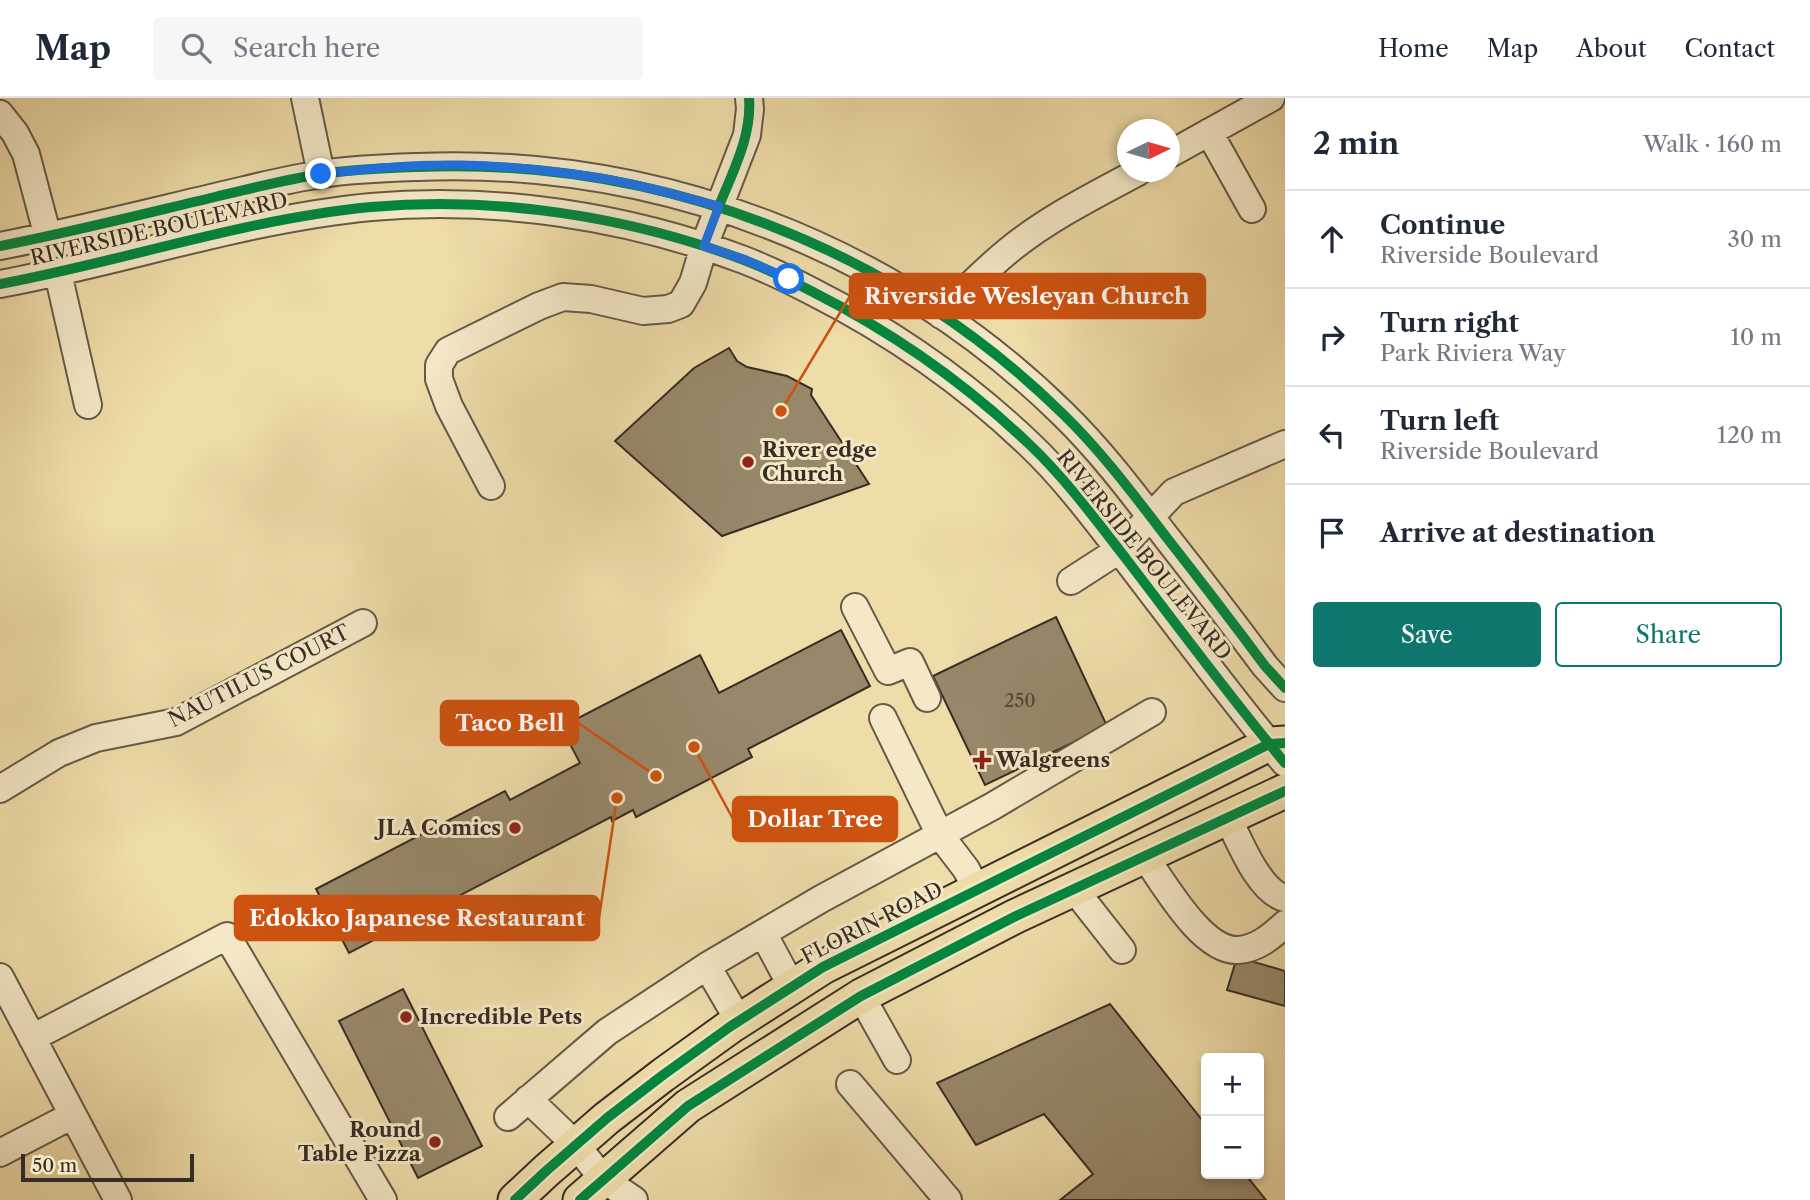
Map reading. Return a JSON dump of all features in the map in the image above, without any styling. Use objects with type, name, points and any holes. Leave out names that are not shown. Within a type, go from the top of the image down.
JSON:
[{"type":"main road","name":"FLORIN ROAD","points":[[515,1200],[545,1171],[663,1074],[823,967],[977,890],[1280,750]]},
{"type":"main road","points":[[591,1189],[688,1106],[861,996],[1016,916],[1285,792]]},
{"type":"street","points":[[305,98],[321,174]]},
{"type":"street","points":[[491,486],[449,406],[439,379],[439,365],[448,351],[563,297],[592,299],[643,311],[668,309],[681,304],[693,284],[704,246],[747,135],[749,98]]},
{"type":"street","points":[[1180,148],[1271,98]]},
{"type":"street","name":"RIVERSIDE BOULEVARD","points":[[0,114],[15,133],[26,154],[48,237]]},
{"type":"street","points":[[1209,132],[1252,209]]},
{"type":"street","name":"RIVERSIDE BOULEVARD","points":[[0,246],[321,174],[383,168],[458,165],[520,168],[607,179],[719,206],[813,243],[881,277],[941,315],[1006,363],[1063,414],[1114,470],[1265,666],[1285,688]]},
{"type":"street","points":[[941,315],[1009,250],[1059,215],[1120,182]]},
{"type":"street","name":"RIVERSIDE BOULEVARD","points":[[0,284],[58,273],[247,227],[313,215],[373,207],[446,204],[578,215],[636,227],[746,260],[822,296],[908,346],[976,396],[1031,445],[1083,503],[1280,750]]},
{"type":"street","name":"RIVERSIDE BOULEVARD","points":[[58,273],[88,405]]},
{"type":"street","points":[[1071,581],[1119,550],[1174,492],[1285,444]]},
{"type":"street","points":[[855,607],[888,671],[910,662],[927,698]]},
{"type":"street","name":"NAUTILUS COURT","points":[[0,789],[59,753],[96,738],[176,722],[363,623]]},
{"type":"street","points":[[508,1117],[607,1032],[707,967],[821,899],[993,806],[1152,712]]},
{"type":"street","points":[[883,718],[940,835],[966,869],[977,890]]},
{"type":"street","points":[[1228,818],[1257,876],[1279,897],[1285,898]]},
{"type":"street","points":[[1144,857],[1195,927],[1210,941],[1225,949],[1253,947],[1268,939],[1285,924]]},
{"type":"street","points":[[1074,889],[1122,950]]},
{"type":"street","points":[[763,933],[792,987]]},
{"type":"street","points":[[32,1038],[227,936],[383,1200]]},
{"type":"street","points":[[707,967],[739,1021]]},
{"type":"street","points":[[0,977],[118,1200]]},
{"type":"street","points":[[861,996],[897,1060]]},
{"type":"street","points":[[850,1084],[948,1200]]},
{"type":"street","points":[[528,1099],[576,1145],[591,1189],[634,1200]]},
{"type":"street","points":[[0,1153],[73,1115]]},
{"type":"building","name":"River edge Church","points":[[729,348],[737,361],[747,367],[787,376],[812,389],[811,395],[869,484],[722,536],[615,441],[694,368]]},
{"type":"building","name":"Walgreens","points":[[1056,617],[1107,726],[985,785],[933,676]]},
{"type":"building","points":[[841,630],[870,686],[748,749],[752,757],[636,817],[633,810],[612,821],[611,817],[349,953],[316,889],[505,791],[510,800],[580,763],[561,727],[700,655],[719,693]]},
{"type":"building","points":[[1237,957],[1285,971],[1285,1006],[1227,990]]},
{"type":"building","points":[[403,989],[482,1146],[418,1178],[339,1021]]},
{"type":"building","points":[[1110,1004],[1201,1119],[1201,1179],[1249,1179],[1266,1200],[1060,1200],[1093,1174],[1044,1114],[976,1145],[937,1083]]},
{"type":"cycle path","points":[[719,206],[745,140],[749,98]]},
{"type":"cycle path","points":[[0,246],[295,179],[381,168],[506,168],[595,178],[681,196],[766,224],[846,259],[924,303],[996,355],[1063,414],[1117,474],[1265,666],[1285,688]]},
{"type":"cycle path","points":[[0,284],[277,221],[371,207],[418,204],[513,207],[608,221],[700,245],[744,260],[842,307],[899,341],[953,379],[1029,444],[1092,515],[1285,763]]},
{"type":"cycle path","points":[[515,1200],[607,1118],[663,1075],[731,1026],[823,967],[1269,744],[1285,743]]},
{"type":"cycle path","points":[[580,1200],[688,1106],[861,996],[1016,916],[1285,791]]},
{"type":"place","name":"Riverside Wesleyan Church","points":[[781,411]]},
{"type":"place","name":"River edge Church","points":[[748,462]]},
{"type":"place","name":"Dollar Tree","points":[[694,747]]},
{"type":"place","name":"Walgreens","points":[[982,760]]},
{"type":"place","name":"Taco Bell","points":[[656,776]]},
{"type":"place","name":"Edokko Japanese Restaurant","points":[[617,798]]},
{"type":"place","name":"JLA Comics","points":[[515,828]]},
{"type":"place","name":"Incredible Pets","points":[[406,1017]]},
{"type":"place","name":"Round Table Pizza","points":[[435,1142]]},
{"type":"route","points":[[321,174],[458,165],[520,168],[595,177],[655,189],[719,206],[704,246],[746,260],[789,279]]}]
